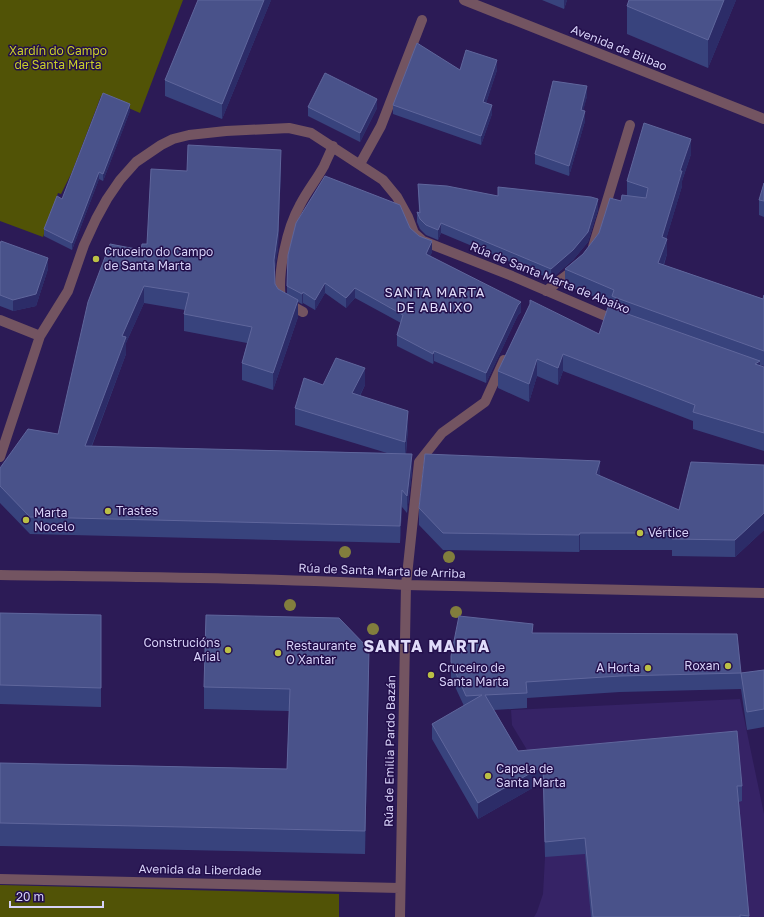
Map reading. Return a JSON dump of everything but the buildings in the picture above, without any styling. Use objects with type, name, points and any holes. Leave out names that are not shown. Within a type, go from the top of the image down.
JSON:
[{"type":"street","name":"Avenida de Bilbao","points":[[464,0],[764,119]]},
{"type":"street","points":[[360,164],[380,126],[422,20]]},
{"type":"street","points":[[546,291],[574,270],[584,260],[594,245],[630,125]]},
{"type":"street","name":"Rúa de Santa Marta de Abaixo","points":[[0,457],[40,336],[68,291],[84,245],[107,198],[136,162],[152,150],[173,139],[189,135],[262,128],[289,128],[311,133],[384,180],[397,197],[408,217],[414,233],[423,241],[512,276],[626,324]]},
{"type":"street","points":[[303,312],[280,300],[279,289],[284,254],[291,227],[299,206],[324,166],[333,146]]},
{"type":"street","points":[[0,320],[40,336]]},
{"type":"street","name":"Rúa de Emilia Pardo Bazán","points":[[400,917],[406,585],[419,462],[442,433],[485,402],[508,353]]},
{"type":"street","name":"Rúa de Santa Marta de Arriba","points":[[0,575],[764,593]]},
{"type":"street","name":"Avenida da Liberdade","points":[[0,879],[400,888]]},
{"type":"shaded area","points":[[740,699],[764,814],[764,917],[534,917],[543,894],[545,857],[544,778],[512,725],[511,710]]},
{"type":"green space","name":"Xardín do Campo de Santa Marta","points":[[0,0],[183,0],[140,113],[101,96],[72,172],[61,194],[58,193],[43,237],[0,221]]},
{"type":"green space","points":[[0,885],[339,894],[339,917],[0,917]]},
{"type":"place","name":"Cruceiro do Campo de Santa Marta","points":[[96,259]]},
{"type":"place","name":"Trastes","points":[[108,511]]},
{"type":"place","name":"Marta Nocelo","points":[[26,520]]},
{"type":"place","name":"Vértice","points":[[640,533]]},
{"type":"place","name":"Construcións Arial","points":[[228,650]]},
{"type":"place","name":"Restaurante O Xantar","points":[[278,653]]},
{"type":"place","name":"Roxan","points":[[728,666]]},
{"type":"place","name":"A Horta","points":[[648,668]]},
{"type":"place","name":"Cruceiro de Santa Marta","points":[[431,675]]},
{"type":"place","name":"Capela de Santa Marta","points":[[488,776]]},
{"type":"district","name":"SANTA MARTA DE ABAIXO","points":[[435,300]]},
{"type":"district","name":"SANTA MARTA","points":[[427,646]]}]
